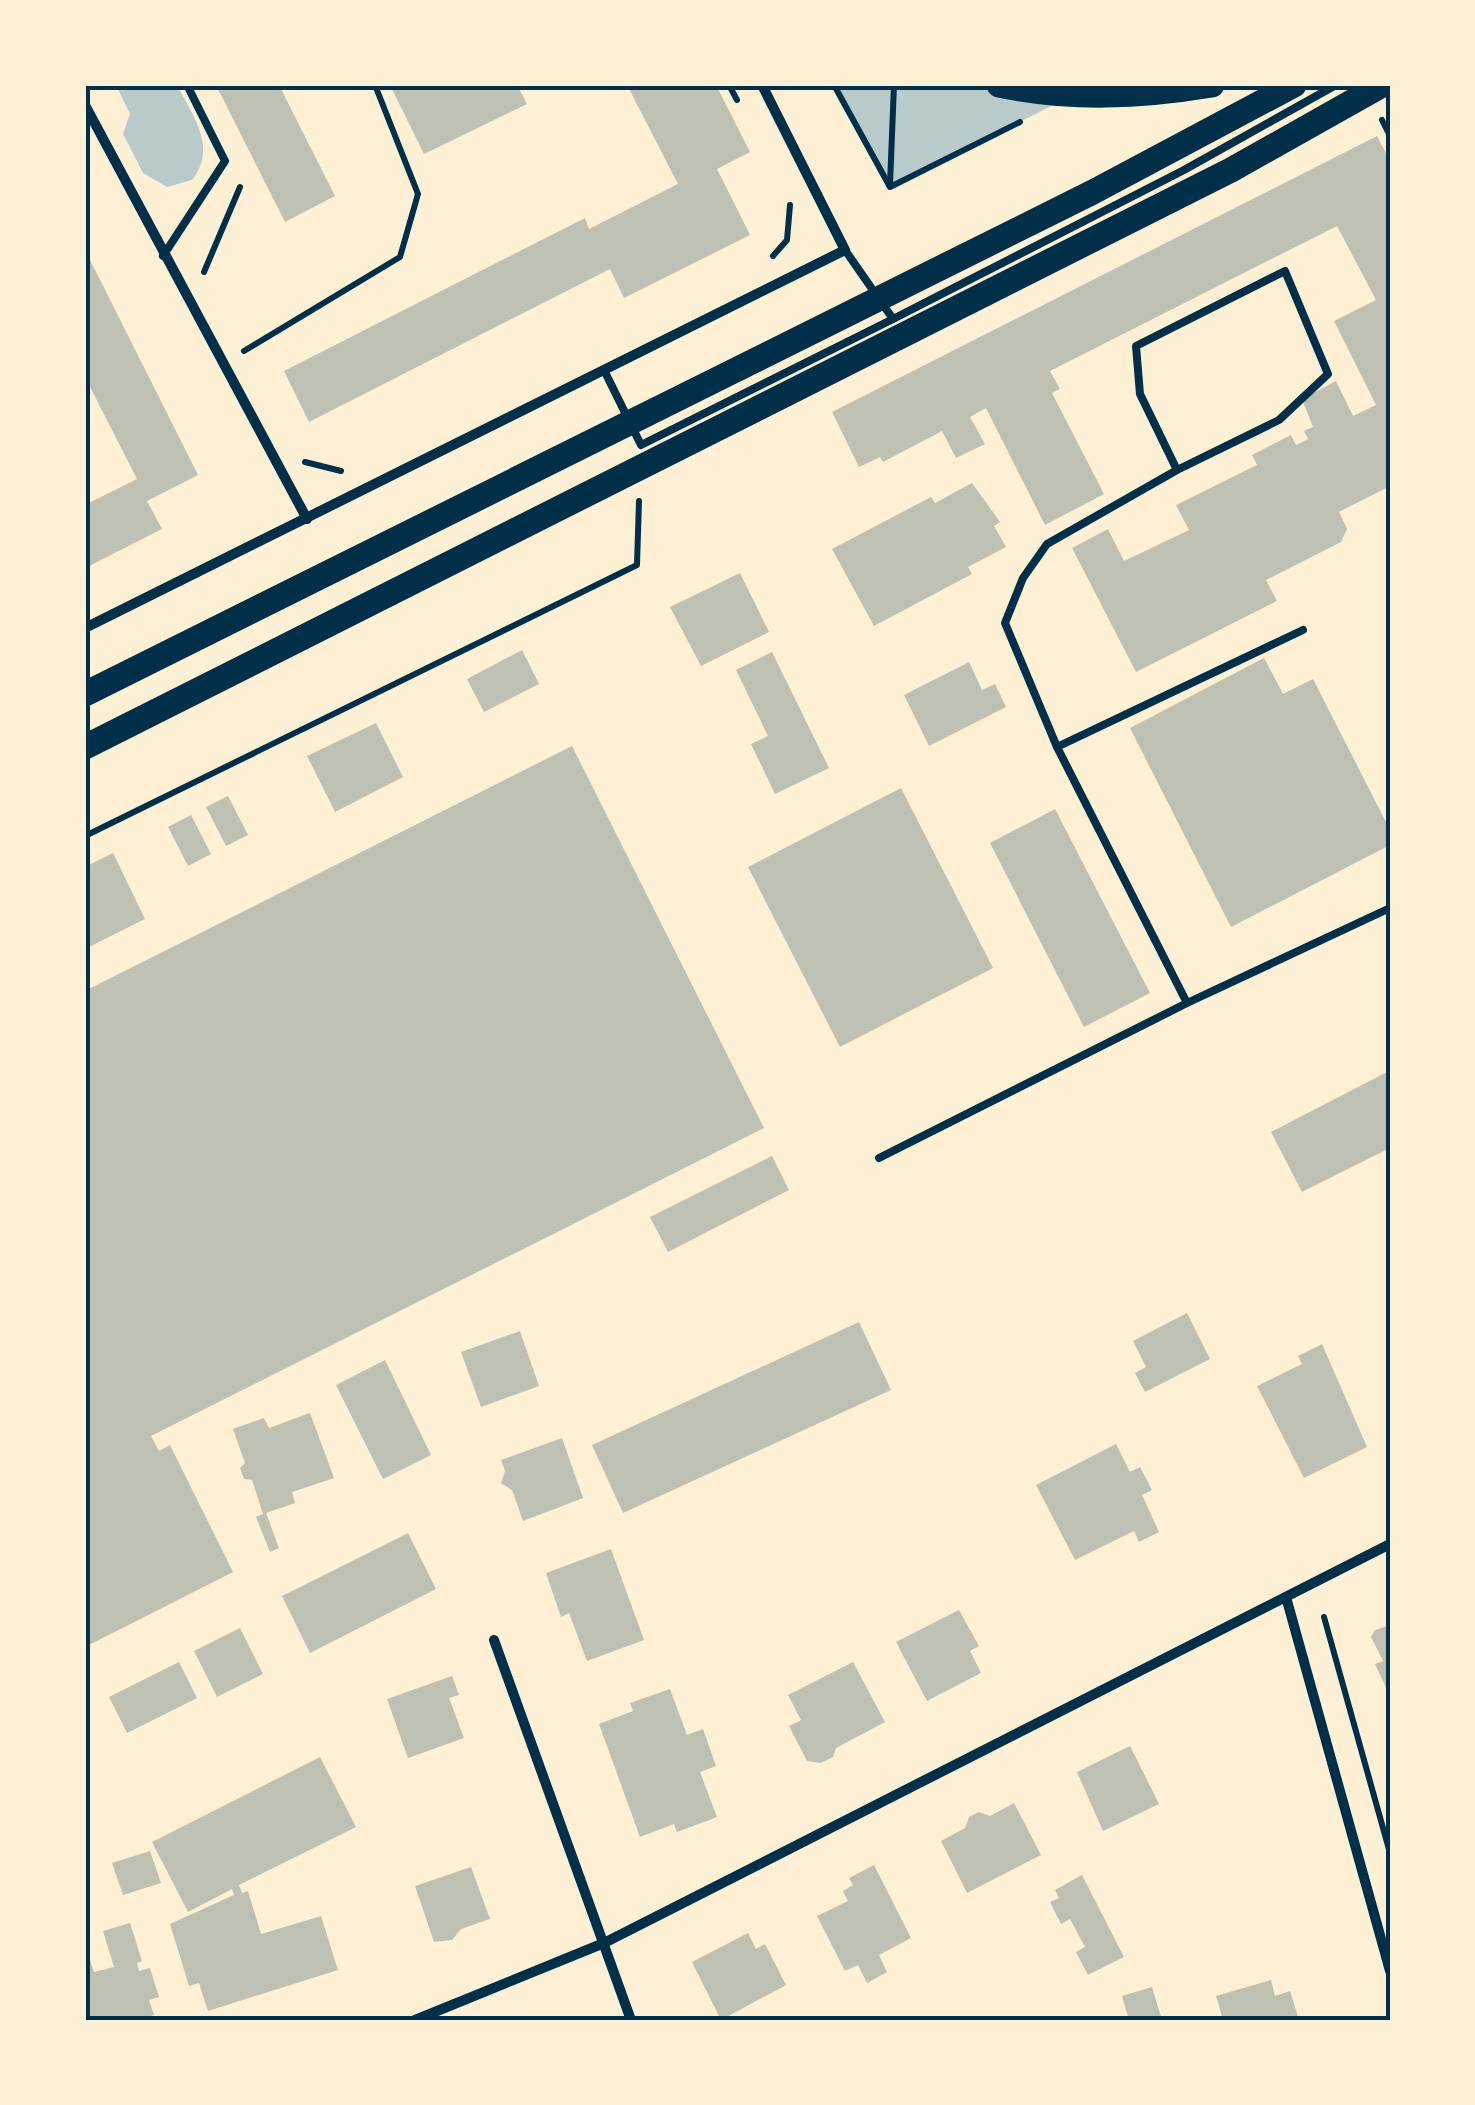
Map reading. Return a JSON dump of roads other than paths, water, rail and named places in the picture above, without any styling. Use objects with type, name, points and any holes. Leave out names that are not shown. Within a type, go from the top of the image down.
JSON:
[{"type":"main road","points":[[999,85],[1095,97],[1143,96],[1212,85]]},
{"type":"main road","points":[[85,694],[1093,192],[1294,85]]},
{"type":"main road","points":[[85,747],[1231,170],[1382,85]]},
{"type":"street","points":[[85,628],[845,250],[762,85]]},
{"type":"street","points":[[85,106],[162,256],[306,518]]},
{"type":"street","points":[[416,2020],[604,1943],[1390,1544]]},
{"type":"street","points":[[1286,1597],[1390,1971]]},
{"type":"street","points":[[494,1640],[631,2020]]},
{"type":"lane","points":[[162,256],[225,160],[187,85]]},
{"type":"lane","points":[[604,370],[640,444],[1184,170],[1336,85]]},
{"type":"lane","points":[[845,250],[892,320]]},
{"type":"lane","points":[[1177,470],[1140,394],[1136,346],[1284,271],[1328,374],[1280,420],[1177,470],[1048,544],[1012,604],[1006,624],[1010,642],[1057,747],[1187,1003]]},
{"type":"lane","points":[[1057,747],[1303,630]]},
{"type":"lane","points":[[879,1158],[1187,1003],[1390,908]]}]
